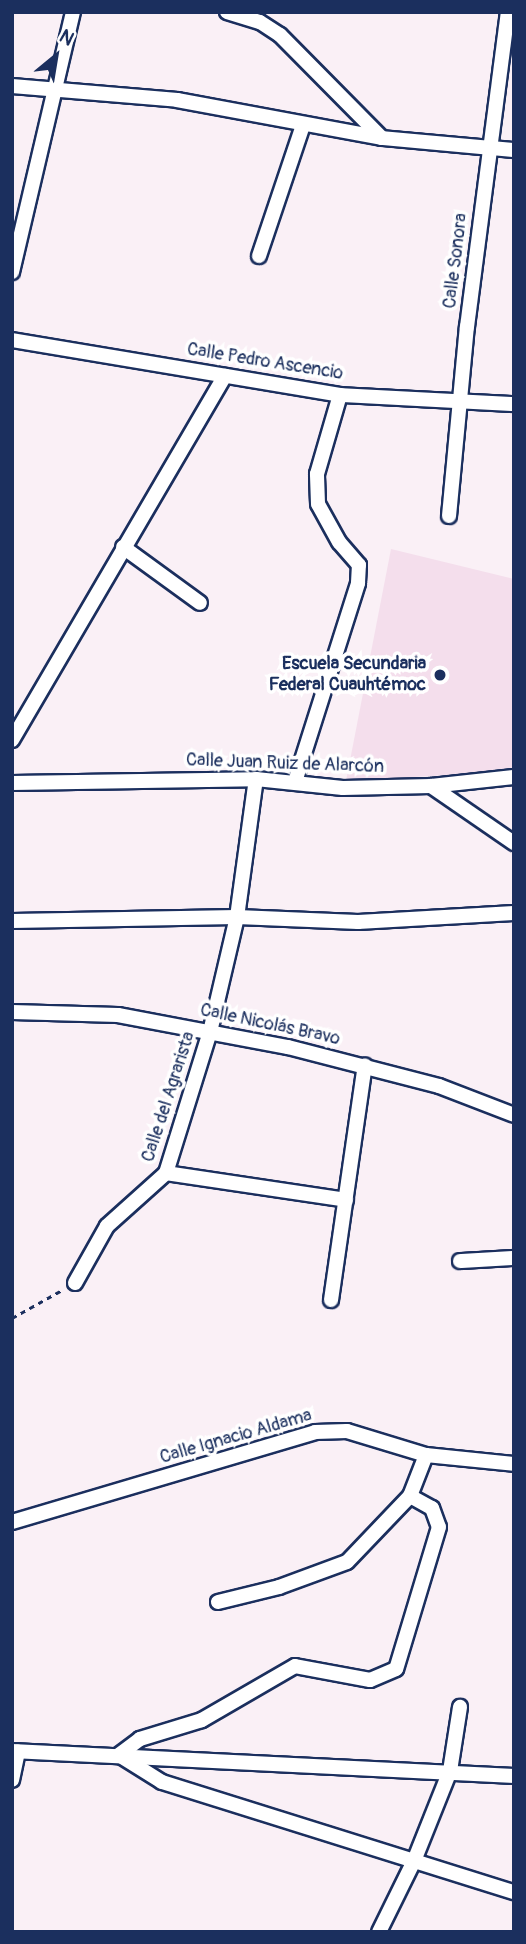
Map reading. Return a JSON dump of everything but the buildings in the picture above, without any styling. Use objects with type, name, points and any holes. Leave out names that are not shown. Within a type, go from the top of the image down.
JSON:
[{"type":"street","points":[[12,272],[73,12]]},
{"type":"street","points":[[227,12],[260,22],[280,35],[382,138]]},
{"type":"street","name":"Calle Sonora","points":[[449,516],[460,399],[507,13]]},
{"type":"street","points":[[12,86],[177,100],[382,138],[514,150]]},
{"type":"street","points":[[259,256],[303,125]]},
{"type":"street","name":"Calle Pedro Ascencio","points":[[12,340],[341,395],[460,399],[514,404]]},
{"type":"street","points":[[13,736],[225,376]]},
{"type":"street","points":[[295,782],[358,583],[359,565],[339,542],[318,504],[317,474],[341,395]]},
{"type":"street","points":[[122,547],[200,603]]},
{"type":"street","name":"Calle Juan Ruiz de Alarcón","points":[[12,783],[256,779],[343,788],[431,786],[514,777]]},
{"type":"street","name":"Calle del Agrarista","points":[[75,1283],[107,1226],[166,1173],[211,1032],[237,917],[256,779]]},
{"type":"street","points":[[431,786],[514,843]]},
{"type":"street","points":[[12,921],[237,917],[358,922],[514,913]]},
{"type":"street","name":"Calle Nicolás Bravo","points":[[12,1012],[118,1015],[211,1032],[365,1065],[514,1115]]},
{"type":"street","points":[[331,1300],[365,1065]]},
{"type":"street","points":[[166,1173],[346,1200]]},
{"type":"street","points":[[460,1261],[514,1258]]},
{"type":"street","name":"Calle Ignacio Aldama","points":[[12,1522],[315,1432],[347,1431],[426,1455],[514,1464]]},
{"type":"street","points":[[218,1602],[279,1587],[347,1562],[410,1496],[426,1455]]},
{"type":"street","points":[[119,1755],[140,1739],[202,1720],[295,1666],[370,1681],[396,1668],[439,1527],[432,1508],[410,1496]]},
{"type":"street","points":[[379,1932],[414,1861],[450,1771],[460,1707]]},
{"type":"street","points":[[12,1780],[15,1751],[514,1776]]},
{"type":"street","points":[[119,1755],[162,1782],[514,1892]]},
{"type":"path","points":[[12,1318],[75,1283]]},
{"type":"shaded area","name":"Escuela Secundaria Federal Cuauhtémoc","points":[[391,549],[514,579],[514,771],[346,781]]},
{"type":"place","name":"Escuela Secundaria Federal Cuauhtémoc","points":[[440,675]]}]
